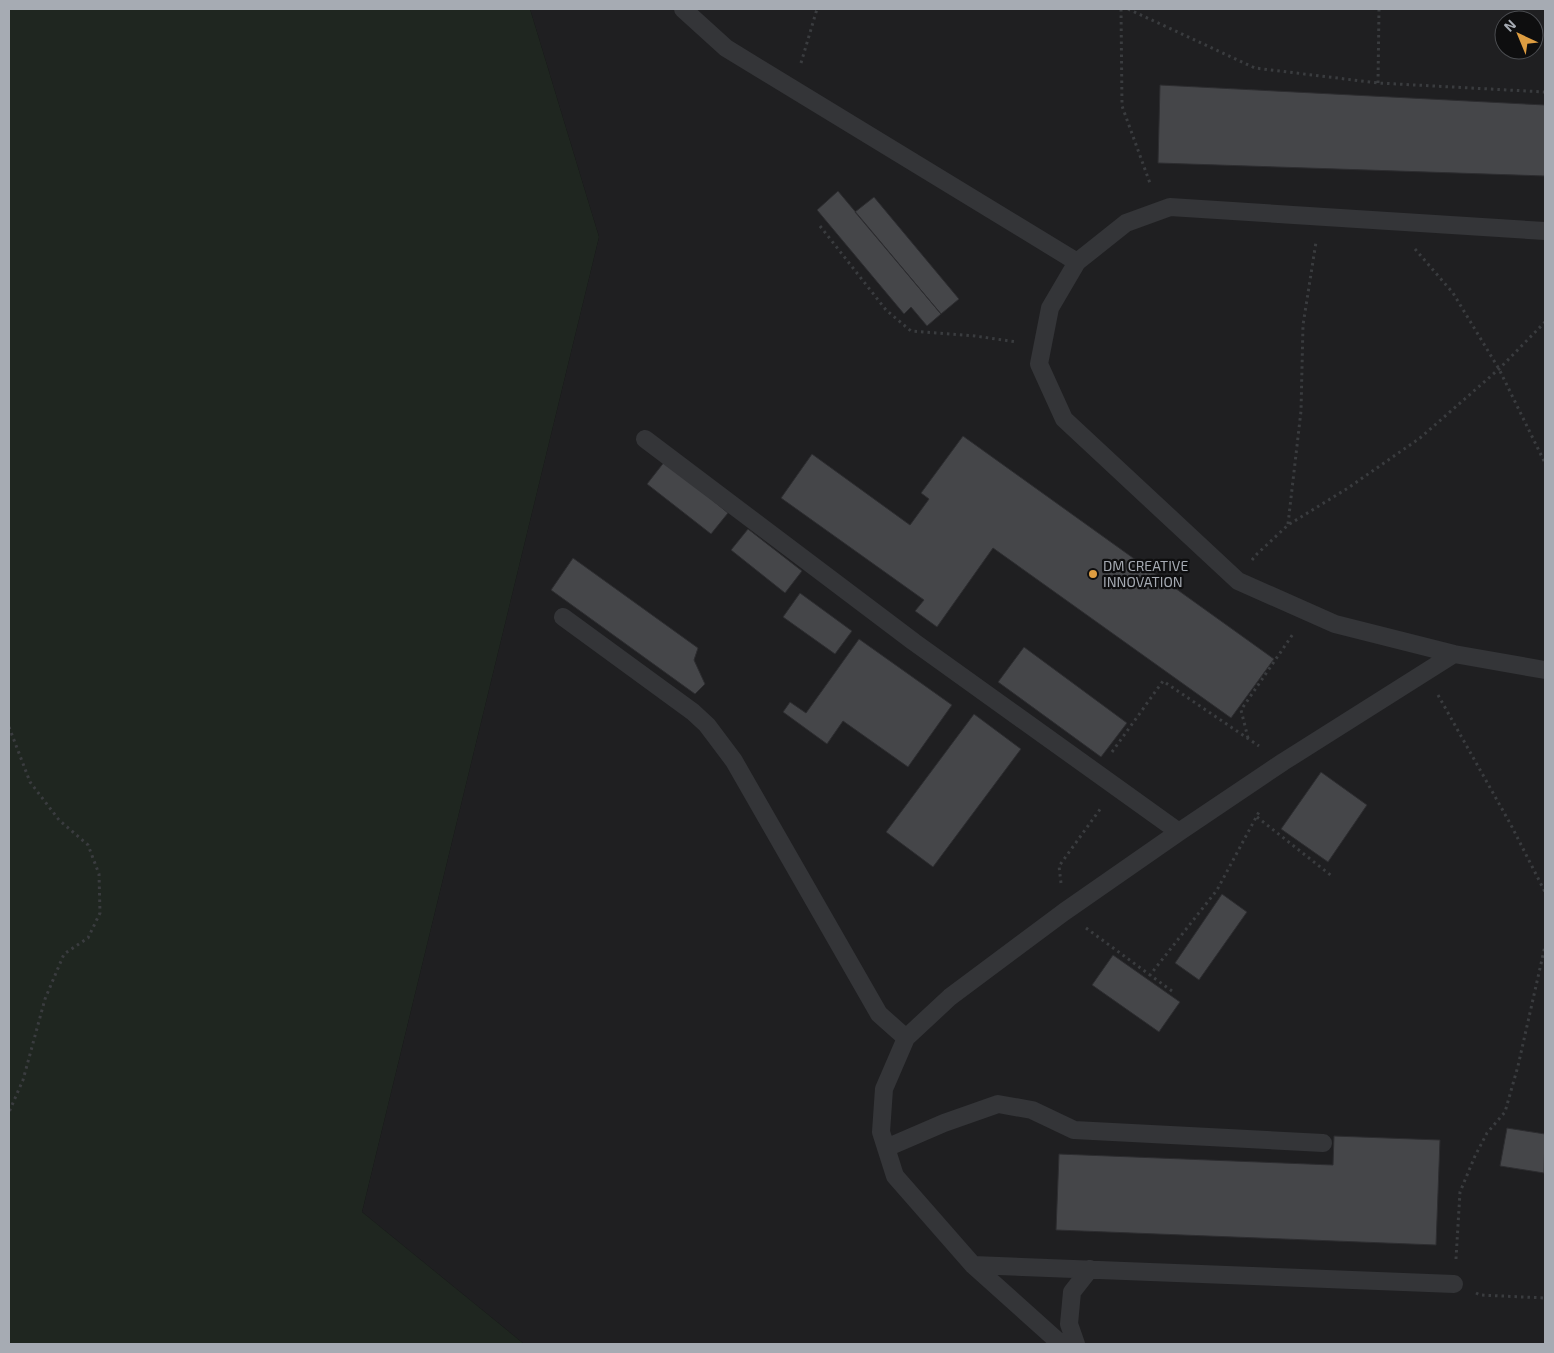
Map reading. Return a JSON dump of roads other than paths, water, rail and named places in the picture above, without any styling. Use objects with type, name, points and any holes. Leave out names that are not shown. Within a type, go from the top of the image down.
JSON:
[{"type":"lane","points":[[683,9],[726,48],[1077,262]]},
{"type":"lane","points":[[1545,231],[1170,207],[1126,223],[1077,262],[1050,308],[1039,364],[1064,419],[1238,581],[1335,624],[1454,654],[1545,670]]},
{"type":"lane","points":[[645,439],[914,642],[1179,832]]},
{"type":"lane","points":[[563,617],[693,712],[707,725],[734,761],[879,1014],[906,1038]]},
{"type":"lane","points":[[1061,1344],[973,1265],[895,1176],[882,1132],[884,1089],[906,1038],[950,997],[1064,912],[1283,762],[1454,654]]},
{"type":"lane","points":[[886,1148],[944,1123],[998,1104],[1032,1110],[1074,1130],[1323,1143]]},
{"type":"lane","points":[[973,1265],[1454,1284]]},
{"type":"lane","points":[[1076,1344],[1069,1324],[1072,1292],[1090,1269]]},
{"type":"place","name":"DM CREATIVE INNOVATION","points":[[1093,574]]}]
